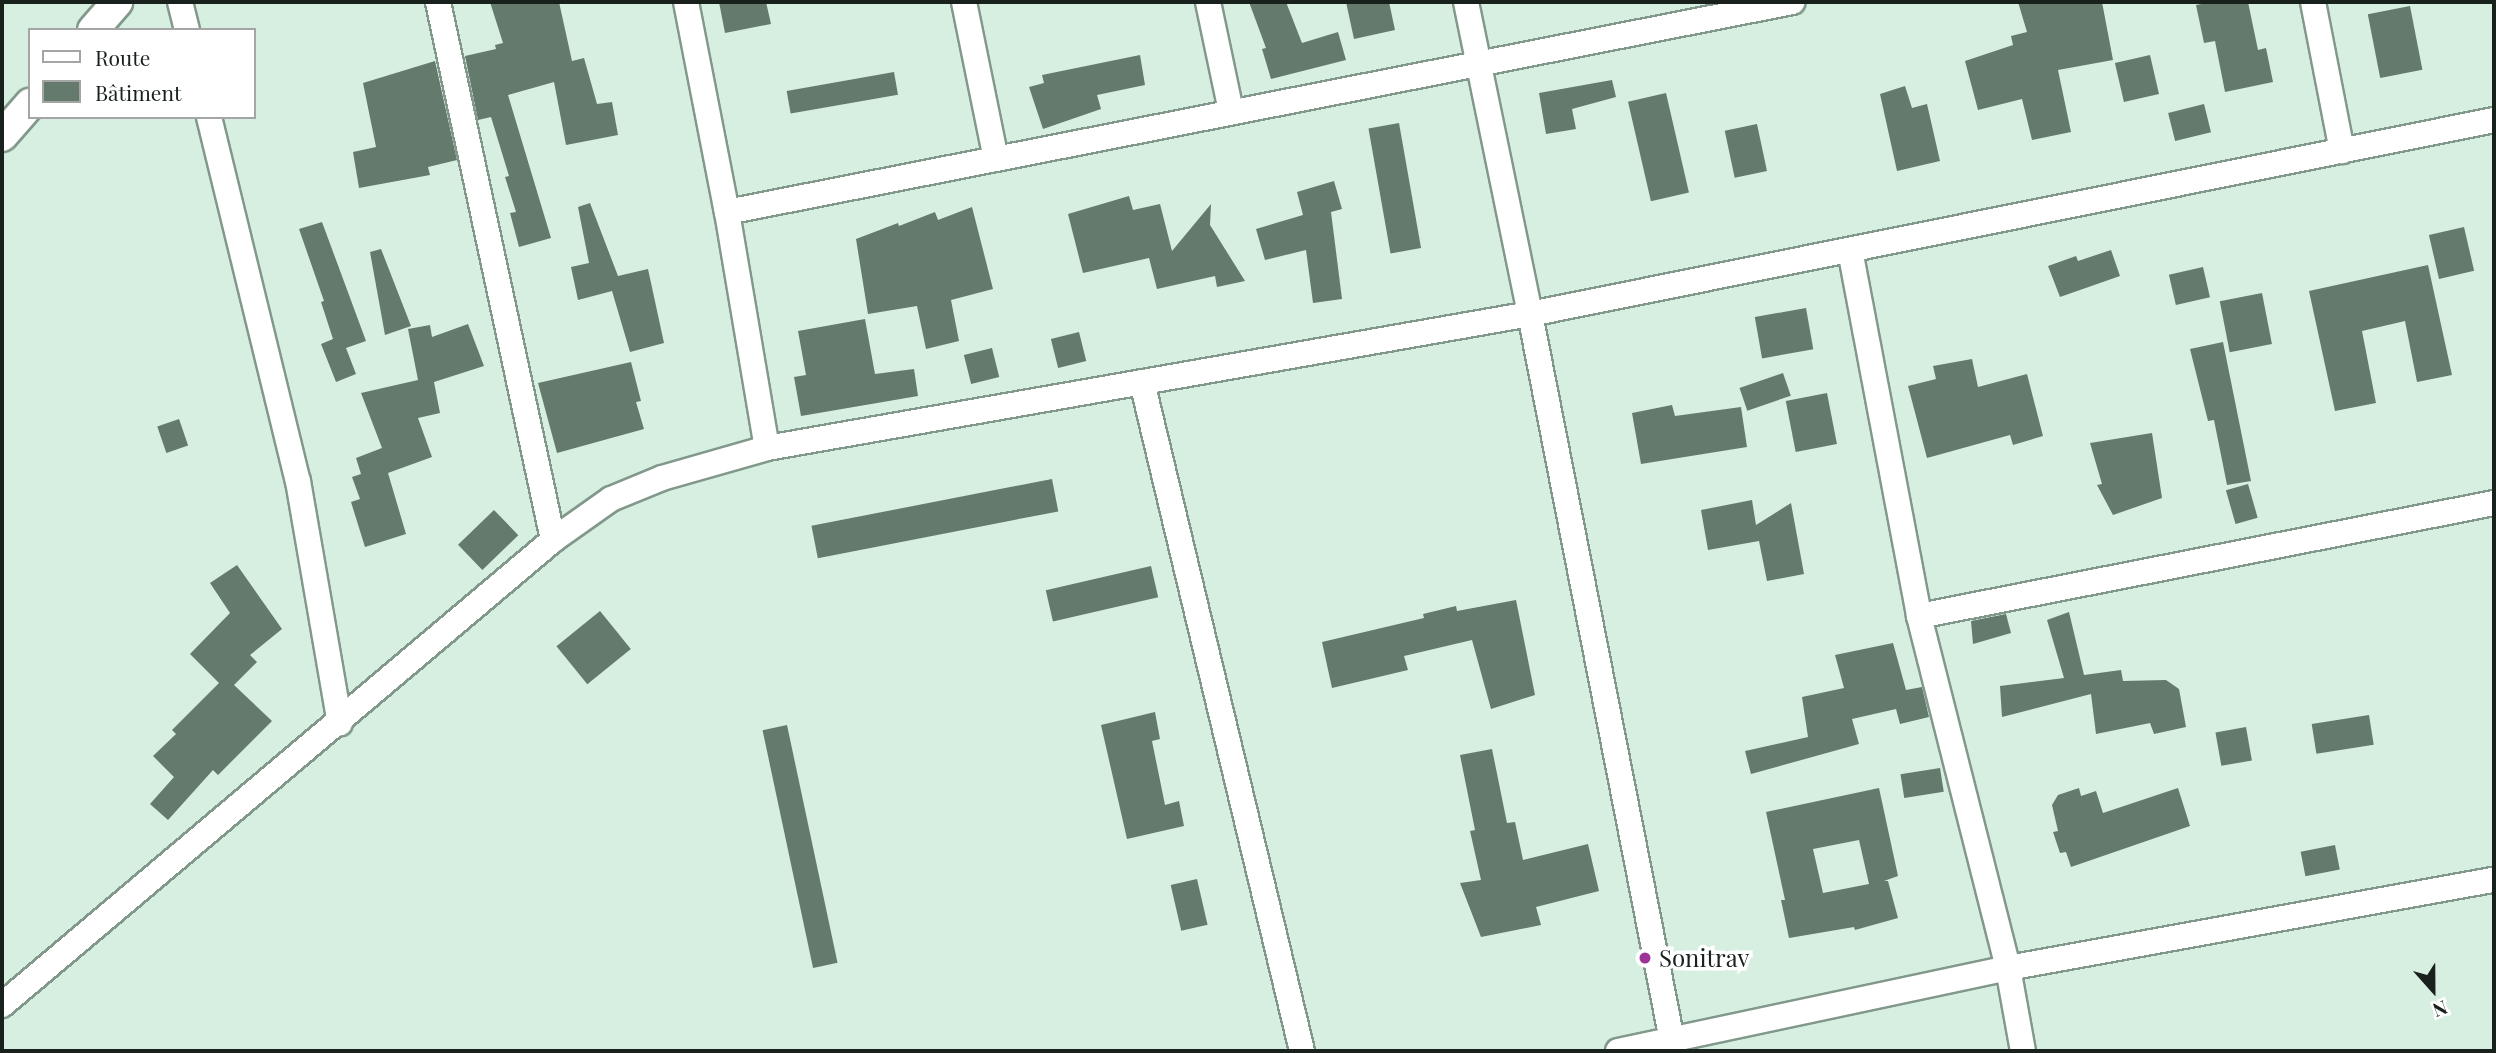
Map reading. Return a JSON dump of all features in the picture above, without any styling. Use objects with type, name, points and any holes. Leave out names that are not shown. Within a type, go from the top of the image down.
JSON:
[{"type":"street","points":[[95,28],[117,2]]},
{"type":"street","points":[[180,2],[186,28]]},
{"type":"street","points":[[438,2],[553,541]]},
{"type":"street","points":[[686,2],[727,212],[767,449]]},
{"type":"street","points":[[964,2],[996,159]]},
{"type":"street","points":[[1208,2],[1231,111]]},
{"type":"street","points":[[1466,2],[1673,1046]]},
{"type":"street","points":[[727,212],[1792,2]]},
{"type":"street","points":[[2314,2],[2342,151]]},
{"type":"street","points":[[2,136],[28,106]]},
{"type":"street","points":[[209,119],[298,481],[340,723]]},
{"type":"street","points":[[2,1005],[553,541],[611,499],[662,478],[767,449],[1530,314],[2494,120]]},
{"type":"street","points":[[1850,250],[1919,616],[2008,968],[2023,1051]]},
{"type":"street","points":[[1142,382],[1302,1051]]},
{"type":"street","points":[[1919,616],[2494,503]]},
{"type":"street","points":[[1618,1051],[1673,1046],[2008,968],[2494,880]]},
{"type":"building","points":[[490,2],[559,2],[572,61],[584,58],[597,104],[612,102],[618,135],[566,145],[554,82],[508,95],[551,238],[519,247],[510,213],[516,212],[505,177],[509,176],[491,117],[478,120],[465,56],[496,49],[495,45],[503,43]]},
{"type":"building","points":[[719,2],[766,2],[771,24],[725,33]]},
{"type":"building","points":[[1249,2],[1286,2],[1302,43],[1338,32],[1346,60],[1271,79],[1262,49],[1266,48]]},
{"type":"building","points":[[1346,2],[1389,2],[1395,30],[1354,39]]},
{"type":"building","points":[[2018,2],[2102,2],[2113,60],[2058,70],[2071,132],[2032,140],[2022,99],[1978,110],[1965,61],[2013,45],[2011,36],[2027,32]]},
{"type":"building","points":[[2248,2],[2258,50],[2266,48],[2273,82],[2225,92],[2215,41],[2204,43],[2196,5]]},
{"type":"building","points":[[2410,6],[2422,70],[2380,78],[2368,14]]},
{"type":"building","points":[[1140,55],[1145,85],[1097,95],[1101,109],[1043,129],[1029,87],[1044,83],[1042,75]]},
{"type":"building","points":[[2150,55],[2159,94],[2124,102],[2115,63]]},
{"type":"building","points":[[435,61],[457,160],[428,167],[430,175],[359,188],[353,152],[376,147],[363,83]]},
{"type":"building","points":[[894,72],[898,95],[791,114],[787,91]]},
{"type":"building","points":[[1612,80],[1616,97],[1572,109],[1576,129],[1546,134],[1539,93]]},
{"type":"building","points":[[1905,86],[1912,108],[1927,104],[1940,161],[1897,171],[1880,94]]},
{"type":"building","points":[[1666,93],[1689,192],[1651,201],[1628,102]]},
{"type":"building","points":[[2204,104],[2211,132],[2175,141],[2168,113]]},
{"type":"building","points":[[1399,123],[1421,248],[1391,253],[1368,128]]},
{"type":"building","points":[[1757,124],[1767,171],[1735,178],[1725,131]]},
{"type":"building","points":[[1334,181],[1342,209],[1331,212],[1342,299],[1313,303],[1306,250],[1265,260],[1256,229],[1303,215],[1297,192]]},
{"type":"building","points":[[1129,196],[1133,210],[1160,204],[1172,251],[1211,204],[1210,225],[1245,281],[1217,287],[1215,276],[1157,289],[1149,258],[1083,273],[1068,214]]},
{"type":"building","points":[[590,203],[618,276],[648,269],[664,343],[630,352],[612,291],[578,300],[571,267],[589,263],[578,207]]},
{"type":"building","points":[[972,207],[993,289],[951,300],[959,341],[926,349],[917,306],[868,314],[856,239],[935,212],[938,220]]},
{"type":"building","points":[[322,222],[366,341],[346,348],[356,374],[336,382],[321,344],[333,339],[321,302],[324,301],[299,229]]},
{"type":"building","points":[[2464,227],[2474,271],[2439,279],[2429,235]]},
{"type":"building","points":[[381,249],[411,326],[385,335],[370,252]]},
{"type":"building","points":[[2111,250],[2120,276],[2060,297],[2048,266],[2076,256],[2078,261]]},
{"type":"building","points":[[2428,265],[2452,375],[2417,382],[2405,321],[2362,331],[2376,403],[2335,411],[2309,291]]},
{"type":"building","points":[[2203,267],[2210,297],[2176,305],[2169,275]]},
{"type":"building","points":[[2262,293],[2272,344],[2230,352],[2220,301]]},
{"type":"building","points":[[1806,308],[1813,349],[1762,358],[1755,317]]},
{"type":"building","points":[[865,319],[875,374],[914,369],[918,396],[801,416],[794,377],[806,375],[798,331]]},
{"type":"building","points":[[468,324],[484,366],[434,382],[440,413],[418,418],[432,457],[388,473],[406,534],[365,547],[351,502],[360,499],[352,477],[361,474],[356,458],[382,448],[361,393],[418,380],[408,329],[430,325],[432,337]]},
{"type":"building","points":[[1079,332],[1086,361],[1058,368],[1051,339]]},
{"type":"building","points":[[2223,342],[2251,481],[2227,485],[2214,420],[2208,421],[2190,349]]},
{"type":"building","points":[[992,348],[999,377],[971,384],[964,355]]},
{"type":"building","points":[[1972,359],[1978,387],[2027,374],[2043,436],[2013,445],[2010,435],[1927,458],[1908,386],[1936,379],[1933,366]]},
{"type":"building","points":[[631,362],[641,401],[636,402],[644,429],[557,453],[538,383]]},
{"type":"building","points":[[1783,373],[1791,396],[1747,411],[1740,388]]},
{"type":"building","points":[[1827,393],[1837,444],[1796,452],[1786,401]]},
{"type":"building","points":[[1672,405],[1675,416],[1741,407],[1747,447],[1641,464],[1632,413]]},
{"type":"building","points":[[179,419],[188,445],[166,453],[157,426]]},
{"type":"building","points":[[2152,433],[2162,498],[2113,515],[2097,485],[2102,484],[2090,443]]},
{"type":"building","points":[[1052,479],[1058,511],[818,558],[812,526]]},
{"type":"building","points":[[2248,484],[2258,518],[2236,524],[2226,490]]},
{"type":"building","points":[[1752,500],[1756,525],[1791,503],[1804,574],[1767,581],[1759,541],[1708,550],[1701,510]]},
{"type":"building","points":[[494,510],[518,535],[482,570],[458,545]]},
{"type":"building","points":[[237,565],[282,629],[250,655],[257,662],[234,685],[272,721],[218,775],[213,770],[168,820],[150,804],[174,777],[153,756],[176,734],[172,730],[219,683],[190,654],[230,613],[210,583]]},
{"type":"building","points":[[1151,566],[1158,597],[1053,621],[1046,590]]},
{"type":"building","points":[[1516,600],[1535,695],[1491,709],[1472,640],[1404,656],[1408,670],[1332,688],[1322,642],[1424,618],[1423,614],[1456,606],[1457,611]]},
{"type":"building","points":[[600,611],[631,649],[587,684],[556,646]]},
{"type":"building","points":[[2069,612],[2084,675],[2121,670],[2123,681],[2166,680],[2179,689],[2186,727],[2154,734],[2150,723],[2096,734],[2091,694],[2002,717],[2000,686],[2064,678],[2047,620]]},
{"type":"building","points":[[2006,614],[2011,633],[1973,644],[1971,621]]},
{"type":"building","points":[[1893,643],[1906,690],[1922,687],[1929,717],[1900,724],[1896,709],[1852,719],[1859,744],[1751,774],[1745,751],[1808,737],[1802,697],[1844,688],[1835,655]]},
{"type":"building","points":[[1155,712],[1160,739],[1152,741],[1165,805],[1179,801],[1184,826],[1127,839],[1101,725]]},
{"type":"building","points":[[2369,715],[2374,745],[2316,754],[2312,724]]},
{"type":"building","points":[[787,725],[838,963],[813,968],[763,730]]},
{"type":"building","points":[[2246,727],[2252,760],[2221,766],[2215,732]]},
{"type":"building","points":[[1492,749],[1507,823],[1515,822],[1523,860],[1588,844],[1599,891],[1536,907],[1541,925],[1481,937],[1460,883],[1481,880],[1470,831],[1475,830],[1460,755]]},
{"type":"building","points":[[1940,768],[1944,792],[1904,798],[1900,774]]},
{"type":"building","points":[[1879,788],[1898,876],[1884,881],[1888,881],[1898,918],[1855,930],[1854,927],[1789,938],[1781,900],[1785,900],[1766,812]],"holes":[[[1859,840],[1869,884],[1823,893],[1813,849]]]},
{"type":"building","points":[[2079,788],[2081,796],[2096,791],[2103,813],[2178,788],[2190,826],[2071,867],[2066,852],[2060,853],[2053,832],[2058,831],[2052,805],[2058,795]]},
{"type":"building","points":[[2335,845],[2340,870],[2305,876],[2301,852]]},
{"type":"building","points":[[1197,879],[1208,925],[1181,931],[1171,885]]},
{"type":"place","name":"Sonitrav","points":[[1645,958]]}]
